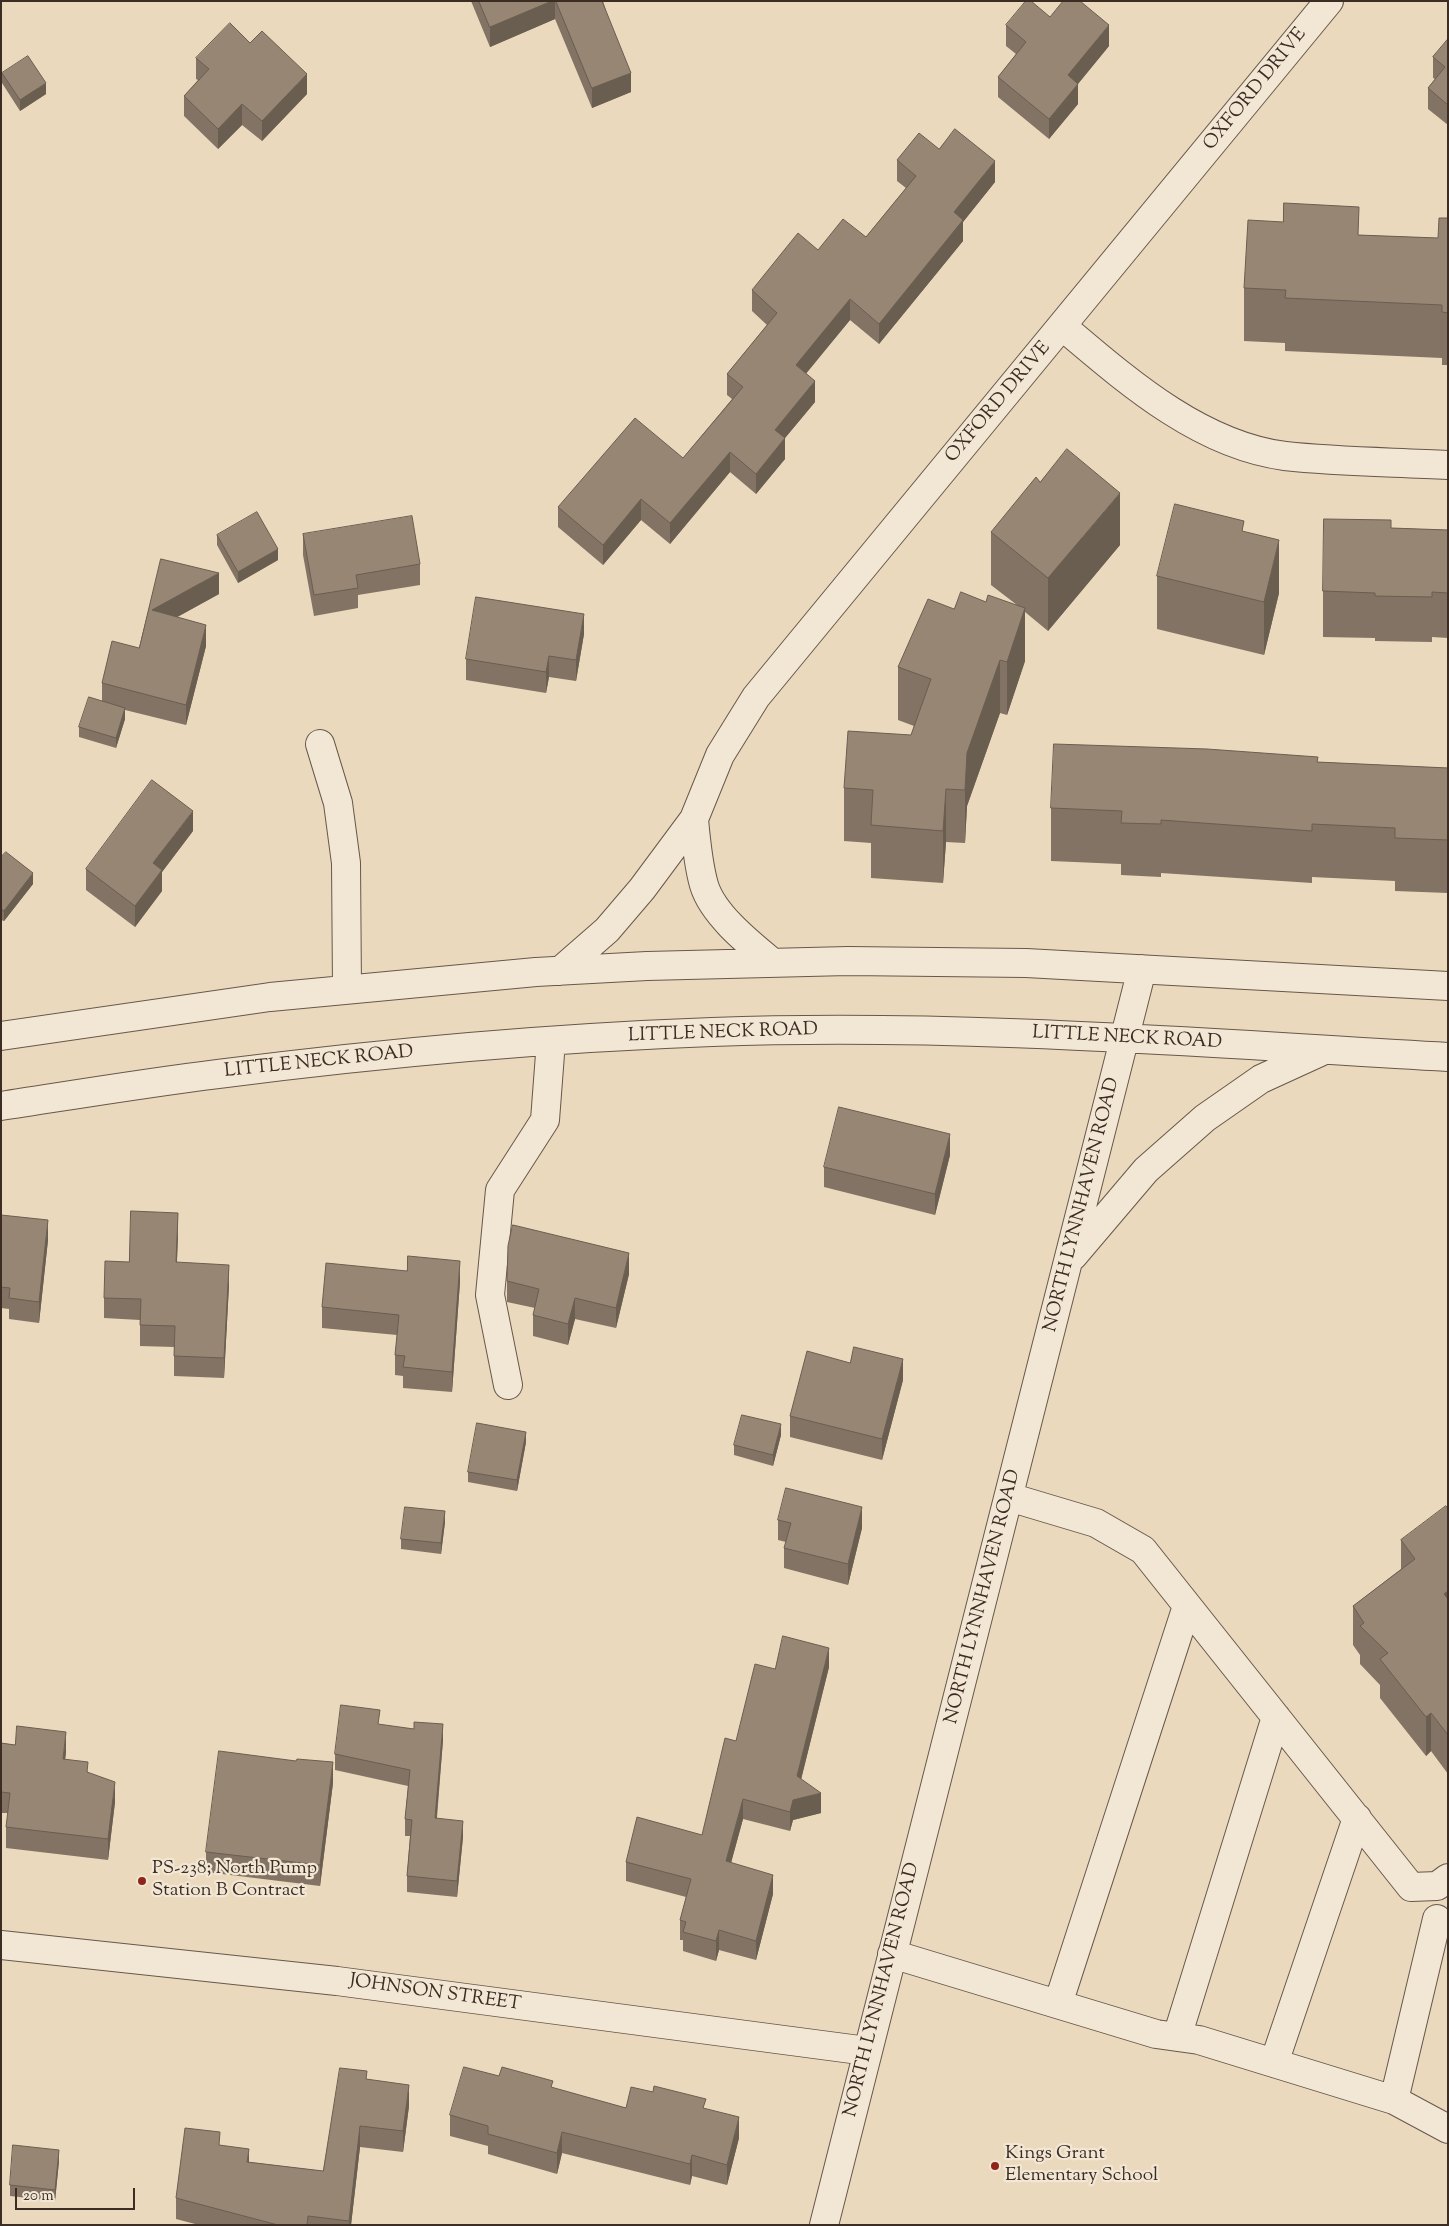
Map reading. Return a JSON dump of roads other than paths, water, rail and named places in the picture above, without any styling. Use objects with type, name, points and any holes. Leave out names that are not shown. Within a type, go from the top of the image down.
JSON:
[{"type":"street","name":"OXFORD DRIVE","points":[[560,971],[606,930],[642,890],[694,820],[712,770],[756,697],[1329,1]]},
{"type":"street","points":[[1062,326],[1128,381],[1198,426],[1235,443],[1284,456],[1448,465]]},
{"type":"street","points":[[320,744],[338,803],[346,863],[347,989]]},
{"type":"street","name":"OXFORD DRIVE","points":[[694,820],[705,887],[714,903],[738,934],[773,963]]},
{"type":"street","points":[[1,1036],[270,997],[347,989],[560,971],[773,963],[848,961],[1026,963],[1448,986]]},
{"type":"street","name":"NORTH LYNNHAVEN ROAD","points":[[824,2225],[1010,1497],[1142,969]]},
{"type":"street","name":"LITTLE NECK ROAD","points":[[1,1106],[216,1074],[464,1046],[713,1032],[921,1031],[1124,1038],[1448,1057]]},
{"type":"street","points":[[508,1384],[490,1295],[500,1190],[545,1120],[551,1041]]},
{"type":"street","points":[[1069,1261],[1146,1170],[1206,1118],[1261,1079],[1324,1050]]},
{"type":"street","points":[[1010,1497],[1096,1523],[1143,1550],[1442,1926],[1394,2100]]},
{"type":"street","points":[[1058,2004],[1187,1606]]},
{"type":"street","points":[[1177,2037],[1276,1717]]},
{"type":"street","points":[[1274,2063],[1357,1818]]},
{"type":"street","points":[[1411,1887],[1437,1886],[1448,1878]]},
{"type":"street","name":"JOHNSON STREET","points":[[1,1946],[337,1981],[867,2051]]},
{"type":"street","points":[[892,1954],[1156,2034],[1199,2040],[1394,2100],[1448,2129]]},
{"type":"place","name":"PS-238; North Pump Station B Contract","points":[[142,1881]]},
{"type":"place","name":"Kings Grant Elementary School","points":[[995,2166]]}]
